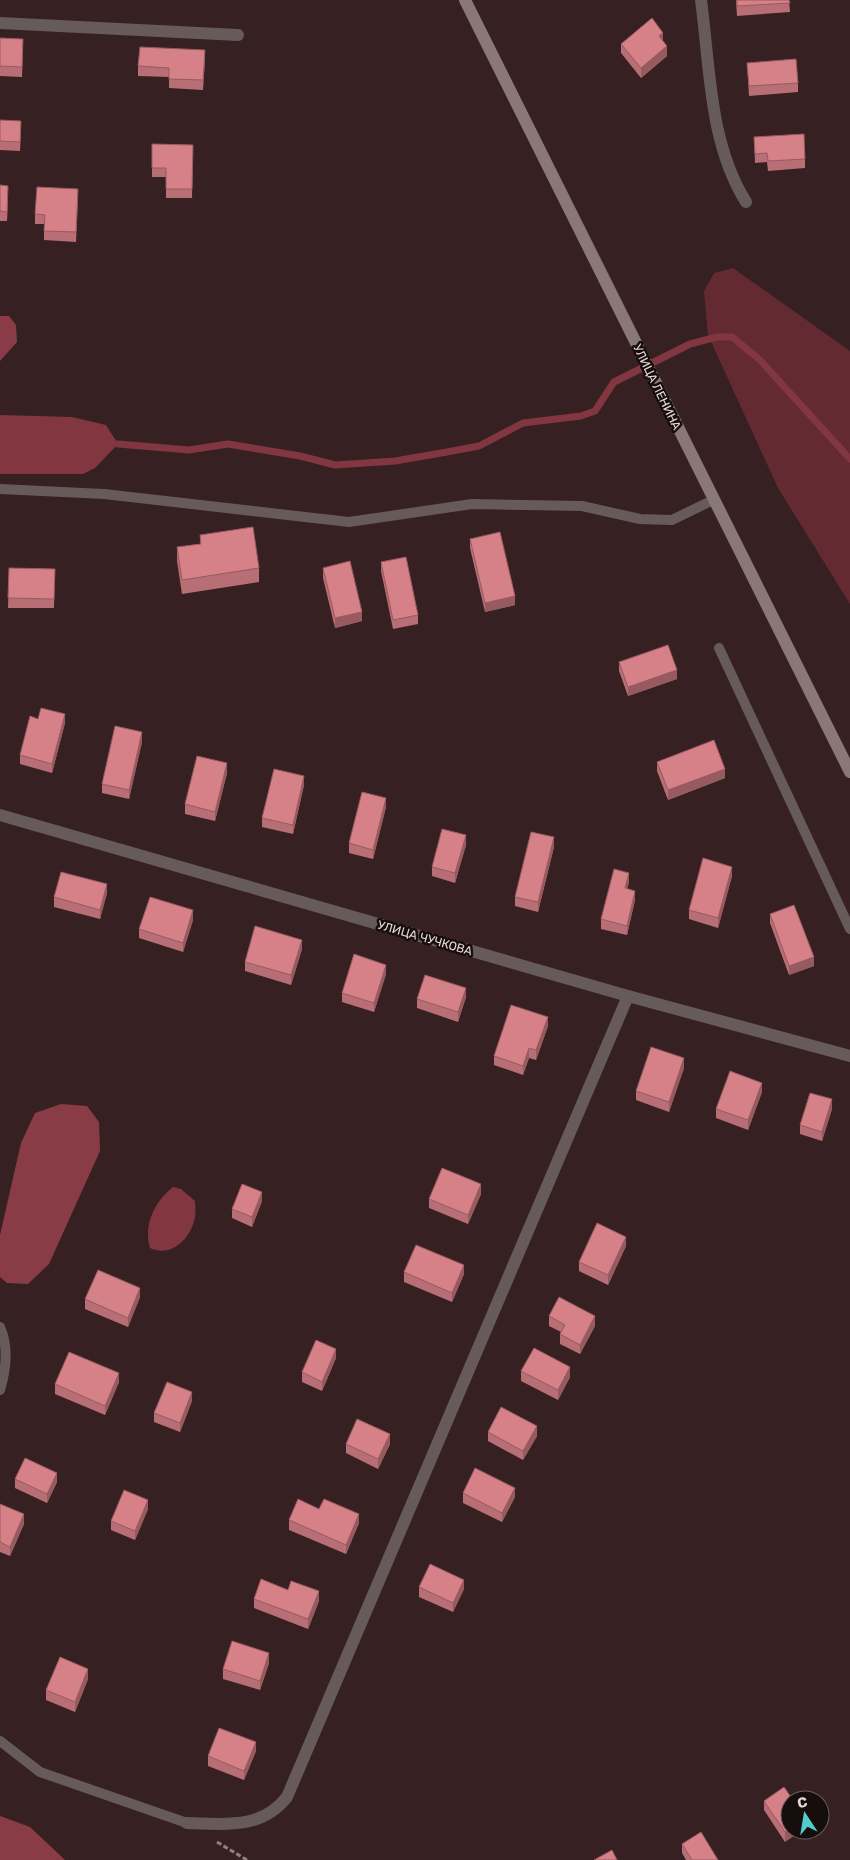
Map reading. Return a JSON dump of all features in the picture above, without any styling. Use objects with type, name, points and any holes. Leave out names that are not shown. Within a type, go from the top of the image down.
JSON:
[{"type":"main road","name":"УЛИЦА ЛЕНИНА","points":[[465,0],[850,772]]},
{"type":"street","points":[[701,0],[718,130],[733,182],[746,202]]},
{"type":"street","points":[[0,23],[238,35]]},
{"type":"street","name":"УЛИЦА ЧУЧКОВА","points":[[0,815],[628,996],[850,1056]]},
{"type":"street","points":[[187,1824],[246,1824],[278,1809],[287,1797],[628,996]]},
{"type":"lane","points":[[0,489],[104,494],[350,522],[472,504],[582,506],[640,519],[672,520],[713,500]]},
{"type":"lane","points":[[719,648],[850,930]]},
{"type":"lane","points":[[0,1327],[4,1336],[6,1370],[0,1390]]},
{"type":"lane","points":[[0,1741],[40,1772],[187,1824]]},
{"type":"shaded area","points":[[733,268],[850,351],[850,604],[778,488],[708,335],[704,291],[714,273]]},
{"type":"shaded area","points":[[0,316],[9,316],[16,325],[17,342],[0,361]]},
{"type":"shaded area","points":[[0,415],[72,417],[106,425],[118,444],[95,468],[83,474],[0,474]]},
{"type":"shaded area","points":[[61,1104],[87,1106],[99,1122],[100,1151],[49,1264],[28,1284],[7,1283],[0,1277],[0,1235],[21,1143],[35,1113]]},
{"type":"shaded area","points":[[173,1187],[181,1189],[195,1201],[193,1225],[185,1239],[172,1248],[158,1250],[150,1248],[148,1231],[152,1214],[161,1199]]},
{"type":"shaded area","points":[[0,1816],[30,1827],[65,1860],[0,1860]]},
{"type":"building","points":[[737,0],[789,0],[790,3],[737,6]]},
{"type":"building","points":[[652,18],[663,33],[659,36],[667,46],[641,68],[621,44]]},
{"type":"building","points":[[0,38],[23,39],[22,67],[0,66]]},
{"type":"building","points":[[140,47],[205,50],[203,80],[169,79],[169,68],[138,66]]},
{"type":"building","points":[[796,59],[798,83],[749,86],[747,63]]},
{"type":"building","points":[[0,120],[21,121],[20,142],[0,141]]},
{"type":"building","points":[[804,134],[805,159],[768,161],[767,153],[755,154],[754,137]]},
{"type":"building","points":[[152,144],[193,145],[192,189],[166,189],[166,168],[152,168]]},
{"type":"building","points":[[0,185],[8,186],[7,212],[0,211]]},
{"type":"building","points":[[37,187],[78,189],[76,232],[44,231],[45,215],[35,214]]},
{"type":"building","points":[[253,527],[259,568],[182,580],[177,547],[201,544],[200,535]]},
{"type":"building","points":[[500,532],[515,596],[485,603],[470,539]]},
{"type":"building","points":[[406,557],[418,615],[393,620],[381,562]]},
{"type":"building","points":[[350,561],[362,612],[335,618],[323,568]]},
{"type":"building","points":[[9,568],[55,569],[54,599],[8,598]]},
{"type":"building","points":[[668,645],[677,670],[628,687],[619,662]]},
{"type":"building","points":[[41,708],[65,714],[52,764],[20,755],[30,716],[38,719]]},
{"type":"building","points":[[115,726],[142,732],[129,790],[102,784]]},
{"type":"building","points":[[714,740],[725,769],[668,790],[657,762]]},
{"type":"building","points":[[197,756],[227,763],[215,812],[185,804]]},
{"type":"building","points":[[274,769],[304,776],[293,825],[262,818]]},
{"type":"building","points":[[362,792],[386,798],[373,850],[349,843]]},
{"type":"building","points":[[442,829],[466,835],[455,873],[432,867]]},
{"type":"building","points":[[531,832],[554,837],[538,902],[515,897]]},
{"type":"building","points":[[703,858],[732,867],[718,918],[689,910]]},
{"type":"building","points":[[614,869],[629,873],[625,888],[635,891],[627,926],[601,919]]},
{"type":"building","points":[[61,872],[107,884],[100,910],[54,897]]},
{"type":"building","points":[[150,897],[193,910],[183,943],[139,929]]},
{"type":"building","points":[[794,905],[814,957],[789,966],[770,914]]},
{"type":"building","points":[[255,926],[302,940],[291,975],[245,962]]},
{"type":"building","points":[[354,954],[386,965],[374,1003],[342,993]]},
{"type":"building","points":[[425,975],[466,988],[458,1012],[417,999]]},
{"type":"building","points":[[511,1005],[548,1017],[536,1050],[529,1048],[523,1066],[494,1056]]},
{"type":"building","points":[[651,1047],[684,1058],[669,1102],[636,1091]]},
{"type":"building","points":[[730,1071],[762,1083],[748,1120],[716,1109]]},
{"type":"building","points":[[810,1093],[832,1099],[822,1132],[800,1125]]},
{"type":"building","points":[[442,1168],[481,1184],[468,1215],[429,1199]]},
{"type":"building","points":[[242,1184],[262,1192],[252,1217],[232,1209]]},
{"type":"building","points":[[597,1223],[626,1237],[608,1275],[579,1262]]},
{"type":"building","points":[[416,1245],[464,1265],[452,1293],[404,1272]]},
{"type":"building","points":[[98,1270],[140,1288],[128,1318],[85,1299]]},
{"type":"building","points":[[559,1297],[595,1316],[580,1345],[560,1334],[565,1325],[549,1316]]},
{"type":"building","points":[[316,1340],[336,1349],[322,1382],[302,1372]]},
{"type":"building","points":[[534,1348],[570,1367],[558,1390],[521,1371]]},
{"type":"building","points":[[69,1352],[119,1373],[105,1406],[55,1384]]},
{"type":"building","points":[[167,1382],[192,1392],[180,1423],[154,1413]]},
{"type":"building","points":[[501,1407],[537,1426],[523,1451],[488,1432]]},
{"type":"building","points":[[357,1419],[390,1434],[378,1459],[346,1444]]},
{"type":"building","points":[[25,1458],[57,1473],[47,1494],[15,1479]]},
{"type":"building","points":[[475,1468],[515,1488],[502,1513],[463,1493]]},
{"type":"building","points":[[124,1490],[148,1500],[135,1531],[111,1521]]},
{"type":"building","points":[[298,1499],[319,1509],[324,1499],[359,1514],[346,1545],[289,1520]]},
{"type":"building","points":[[0,1504],[24,1514],[10,1547],[0,1542]]},
{"type":"building","points":[[430,1564],[464,1580],[453,1603],[419,1587]]},
{"type":"building","points":[[261,1579],[288,1590],[291,1581],[319,1591],[308,1619],[254,1599]]},
{"type":"building","points":[[232,1641],[269,1653],[260,1681],[223,1669]]},
{"type":"building","points":[[60,1657],[88,1669],[75,1702],[46,1690]]},
{"type":"building","points":[[219,1728],[256,1742],[244,1771],[208,1756]]},
{"type":"building","points":[[784,1787],[786,1790],[780,1790],[780,1825],[764,1801]]},
{"type":"building","points":[[701,1832],[718,1860],[692,1860],[682,1844]]},
{"type":"building","points":[[612,1850],[617,1860],[594,1860]]},
{"type":"waterway","points":[[118,444],[189,450],[228,444],[300,456],[335,465],[395,461],[447,452],[479,446],[523,423],[581,416],[595,411],[614,382],[690,344],[717,337],[732,337],[760,360],[850,459]]}]
